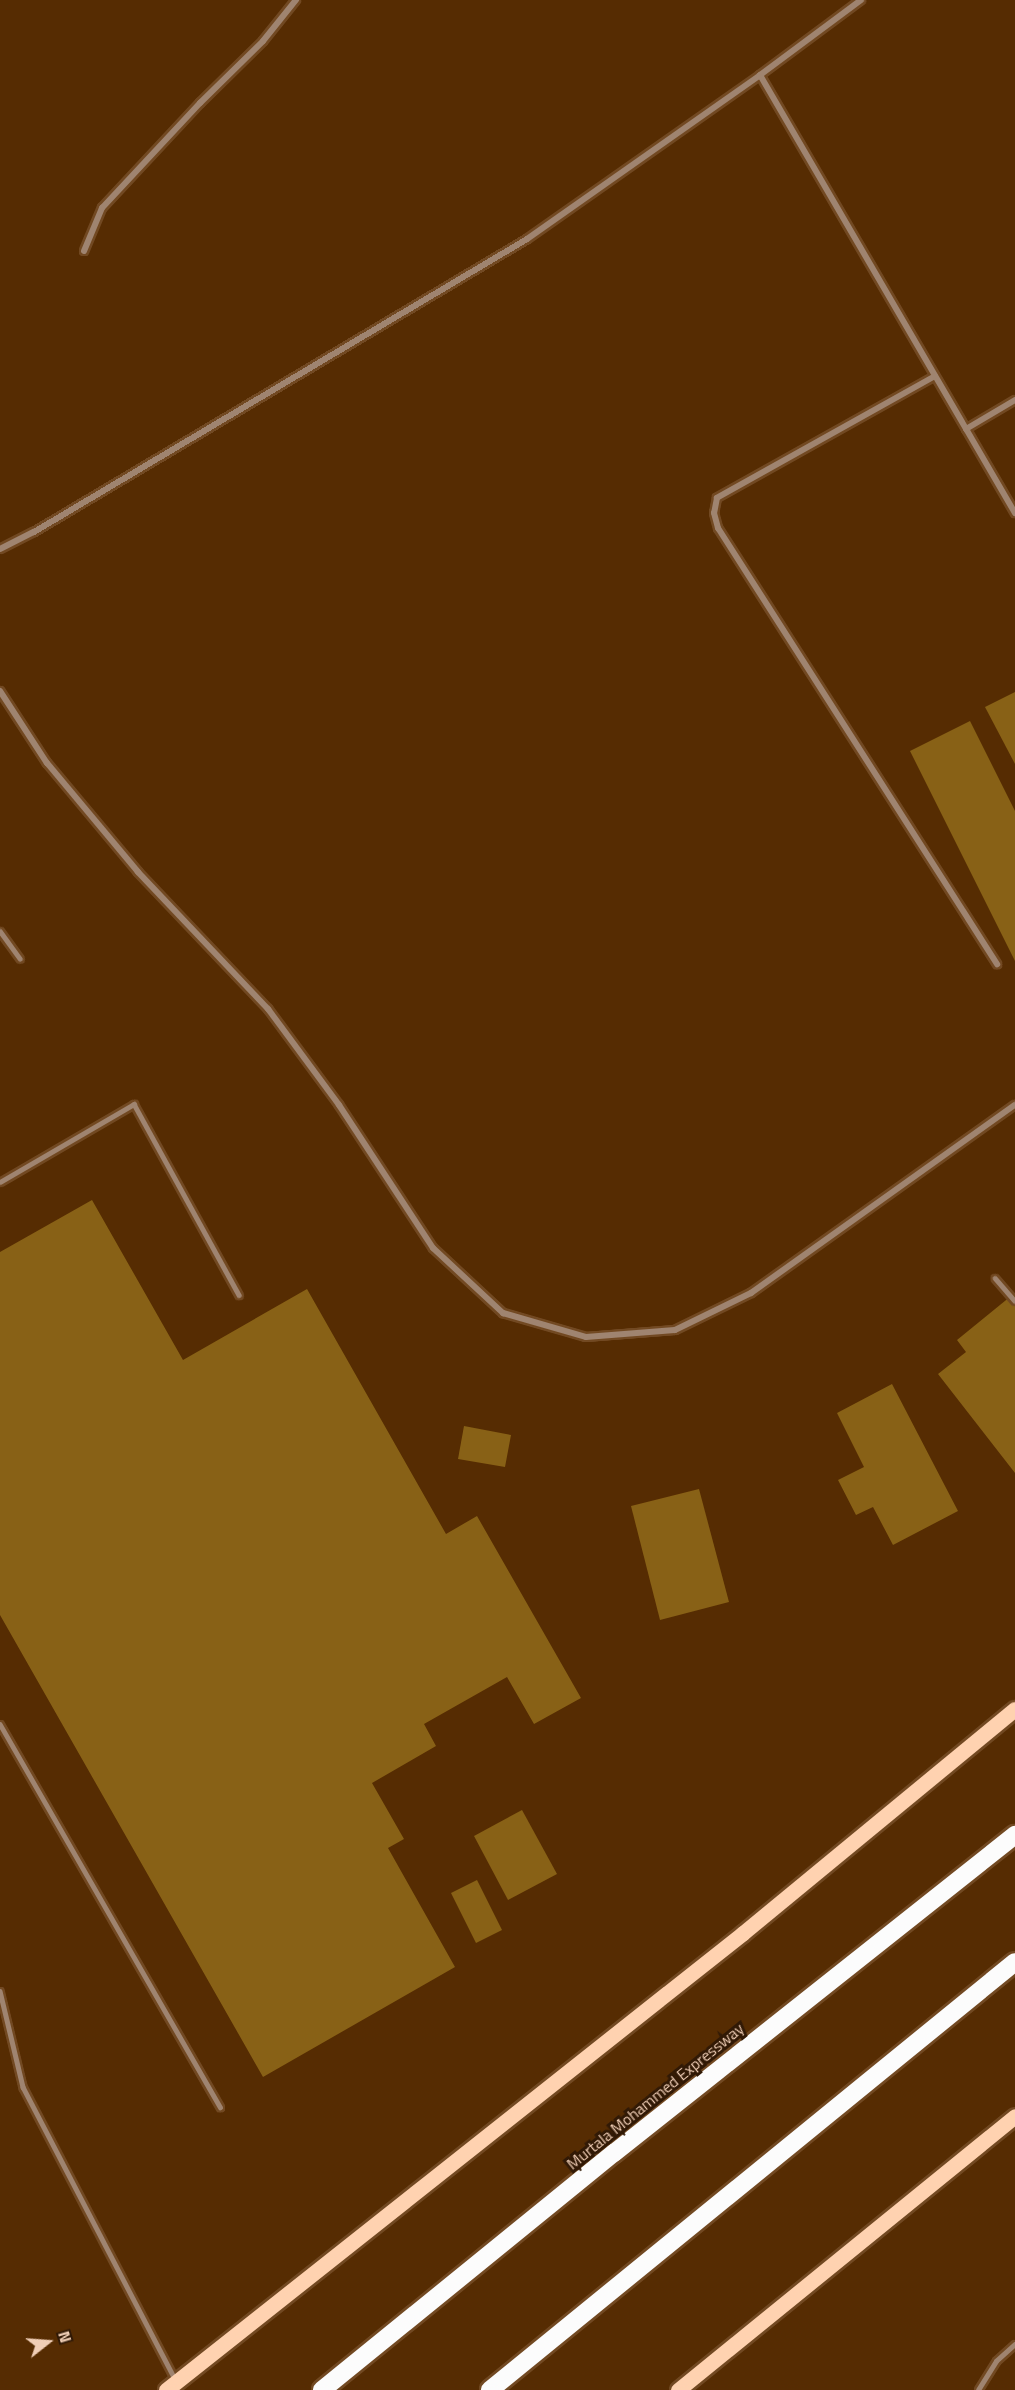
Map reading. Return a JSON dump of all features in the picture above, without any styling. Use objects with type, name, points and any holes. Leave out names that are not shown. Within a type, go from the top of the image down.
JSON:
[{"type":"highway","name":"Murtala Mohammed Expressway","points":[[322,2390],[614,2153],[1015,1835]]},
{"type":"highway","points":[[490,2390],[1015,1962]]},
{"type":"main road","points":[[171,2386],[743,1933],[1015,1709]]},
{"type":"main road","points":[[678,2390],[1015,2116]]},
{"type":"street","points":[[84,251],[102,208],[200,103],[263,41],[296,0]]},
{"type":"street","points":[[0,549],[34,532],[527,239],[760,75],[861,0]]},
{"type":"street","points":[[760,75],[1015,513]]},
{"type":"street","points":[[935,376],[717,498],[714,513],[718,528],[997,964]]},
{"type":"street","points":[[966,429],[1015,400]]},
{"type":"street","points":[[0,692],[47,763],[138,872],[268,1009],[339,1105],[433,1248],[503,1313],[586,1337],[675,1330],[751,1293],[1015,1105]]},
{"type":"lane","points":[[0,931],[20,959]]},
{"type":"lane","points":[[0,1182],[134,1104],[239,1295]]},
{"type":"lane","points":[[994,1278],[1015,1301]]},
{"type":"lane","points":[[0,1724],[220,2107]]},
{"type":"lane","points":[[0,1991],[23,2086],[171,2386]]},
{"type":"lane","points":[[978,2390],[996,2361],[1015,2344]]},
{"type":"building","points":[[1015,692],[1015,764],[985,707]]},
{"type":"building","points":[[970,721],[1015,811],[1015,961],[910,751]]},
{"type":"building","points":[[92,1200],[183,1360],[307,1289],[446,1534],[477,1516],[581,1698],[534,1724],[507,1677],[424,1724],[436,1746],[372,1783],[404,1839],[388,1848],[455,1967],[263,2077],[0,1615],[0,1252]]},
{"type":"building","points":[[1011,1296],[1015,1302],[1015,1473],[938,1374],[966,1352],[957,1340]]},
{"type":"building","points":[[892,1384],[958,1511],[893,1545],[873,1507],[856,1515],[838,1480],[864,1467],[837,1413]]},
{"type":"building","points":[[464,1426],[511,1435],[505,1467],[458,1459]]},
{"type":"building","points":[[699,1489],[729,1602],[660,1620],[631,1506]]},
{"type":"building","points":[[522,1810],[557,1874],[508,1900],[474,1836]]},
{"type":"building","points":[[477,1880],[502,1930],[476,1943],[451,1893]]}]
